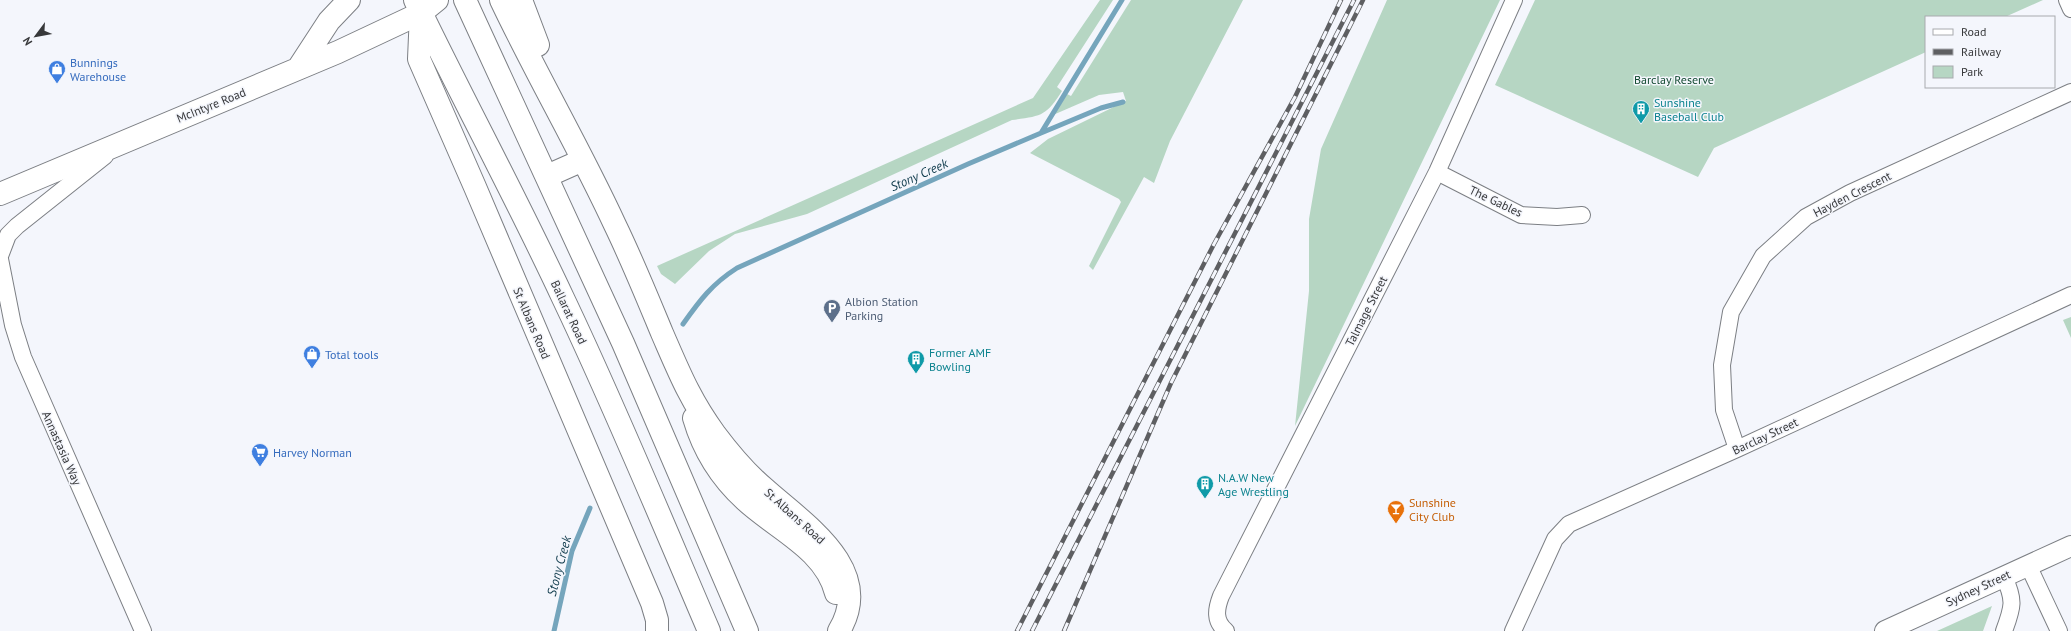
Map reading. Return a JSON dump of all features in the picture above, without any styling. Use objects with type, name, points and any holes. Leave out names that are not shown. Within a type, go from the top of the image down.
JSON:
[{"type":"main road","points":[[299,67],[329,20],[349,0]]},
{"type":"main road","name":"St Albans Road","points":[[501,0],[583,160],[626,249],[689,395],[729,462],[745,500],[815,555],[824,565],[832,580],[837,598],[836,631]]},
{"type":"main road","name":"St Albans Road","points":[[521,0],[583,160]]},
{"type":"main road","points":[[468,1],[623,343],[747,631]]},
{"type":"main road","name":"McIntyre Road","points":[[0,194],[127,139],[338,52],[425,4],[468,1]]},
{"type":"main road","name":"St Albans Road","points":[[425,4],[419,59],[652,603],[657,620],[657,631]]},
{"type":"main road","name":"Ballarat Road","points":[[425,4],[487,141],[575,323],[709,631]]},
{"type":"main road","points":[[547,176],[583,160]]},
{"type":"main road","name":"St Albans Road","points":[[729,462],[766,491],[823,541],[836,555],[846,578],[849,596],[848,612],[839,631]]},
{"type":"street","name":"Talmage Street","points":[[1222,626],[1216,612],[1221,596],[1437,172],[1514,0]]},
{"type":"street","points":[[2067,0],[2071,9]]},
{"type":"street","name":"Hayden Crescent","points":[[1737,449],[1724,410],[1722,365],[1731,312],[1763,256],[1806,217],[1850,193],[2071,92]]},
{"type":"street","points":[[0,256],[8,235],[17,226],[50,198],[127,139]]},
{"type":"street","name":"The Gables","points":[[1437,172],[1521,215],[1557,217],[1582,215]]},
{"type":"street","name":"Annastasia Way","points":[[0,259],[12,325],[22,357],[143,631]]},
{"type":"street","name":"Barclay Street","points":[[1513,631],[1555,539],[1569,524],[1737,449],[2071,295]]},
{"type":"street","name":"Sydney Street","points":[[1885,631],[2071,546]]},
{"type":"street","points":[[2028,565],[2059,631]]},
{"type":"street","points":[[2004,577],[2012,593],[2012,600],[2004,631]]},
{"type":"green space","points":[[1100,0],[1113,0],[1057,87],[1062,91],[1052,106],[1047,110],[1037,116],[1012,120],[807,214],[735,234],[709,251],[675,284],[661,274],[657,266],[1033,98]]},
{"type":"green space","points":[[1131,0],[1243,0],[1170,141],[1154,183],[1144,177],[1093,270],[1089,266],[1121,202],[1119,199],[1030,153],[1048,139],[1126,101],[1123,92],[1099,95],[1053,115],[1067,94],[1071,96]]},
{"type":"green space","points":[[1387,0],[1500,0],[1295,426],[1309,291],[1309,219],[1321,149]]},
{"type":"green space","name":"Barclay Reserve","points":[[1535,0],[2043,0],[2007,16],[1925,16],[1925,52],[1714,148],[1698,177],[1495,85]]},
{"type":"green space","points":[[2071,317],[2071,338],[2063,320]]},
{"type":"green space","points":[[1992,606],[1983,631],[1937,631]]},
{"type":"waterway","name":"Stony Creek","points":[[683,324],[713,286],[737,268],[968,164],[1041,133],[1122,0]]},
{"type":"waterway","points":[[1041,133],[1101,108],[1123,102]]},
{"type":"waterway","name":"Stony Creek","points":[[554,631],[572,551],[590,508]]},
{"type":"railway","points":[[1017,631],[1214,244],[1295,97],[1341,0]]},
{"type":"railway","points":[[1032,631],[1354,0]]},
{"type":"railway","points":[[1064,631],[1171,383],[1363,0]]},
{"type":"place","name":"Bunnings Warehouse","points":[[57,84]]},
{"type":"place","name":"Sunshine Baseball Club","points":[[1641,124]]},
{"type":"place","name":"Albion Station Parking","points":[[832,323]]},
{"type":"place","name":"Total tools","points":[[312,369]]},
{"type":"place","name":"Former AMF Bowling","points":[[916,374]]},
{"type":"place","name":"Harvey Norman","points":[[260,467]]},
{"type":"place","name":"N.A.W New Age Wrestling","points":[[1205,499]]},
{"type":"place","name":"Sunshine City Club","points":[[1396,524]]}]
